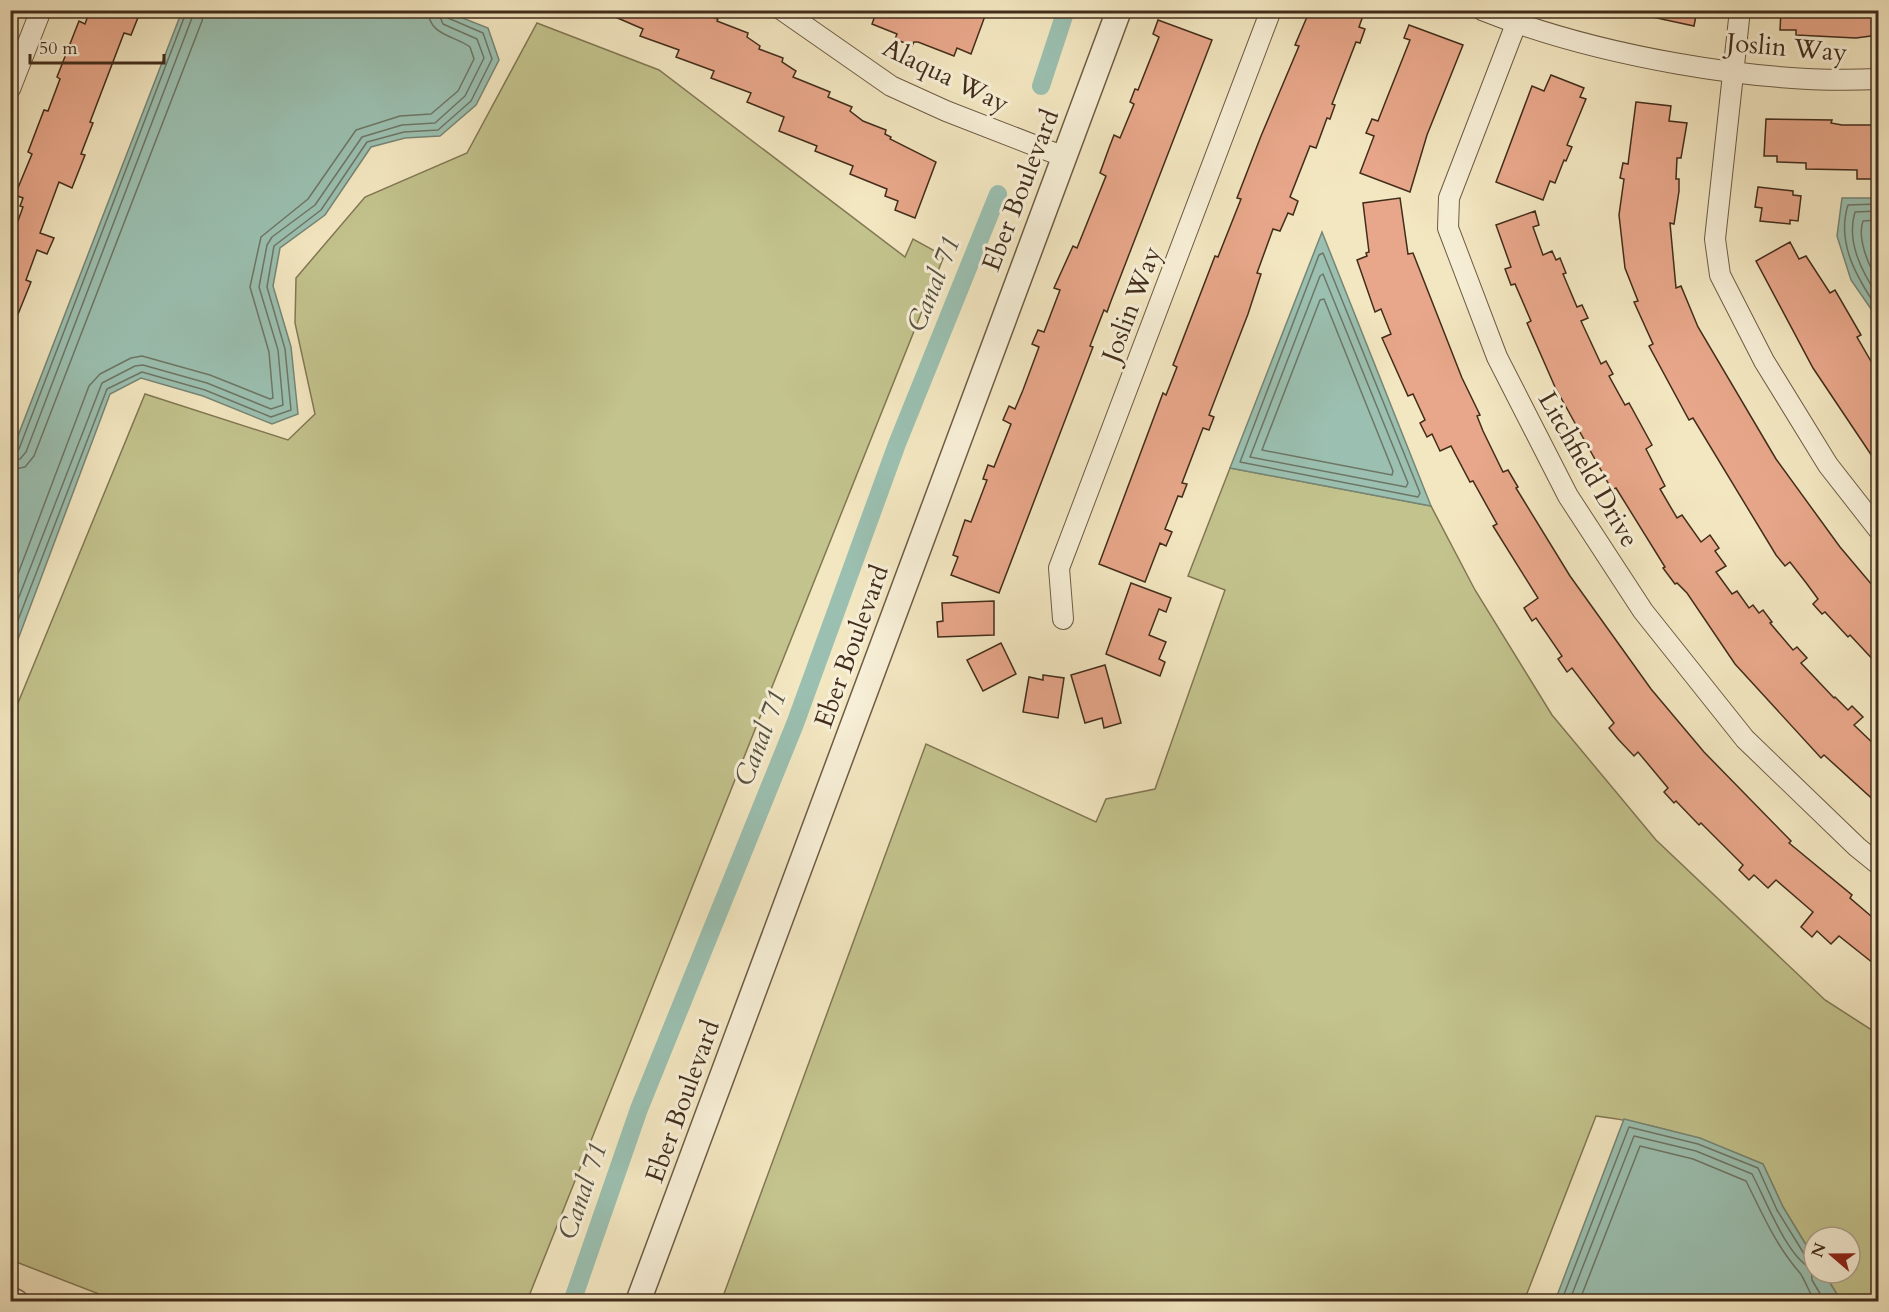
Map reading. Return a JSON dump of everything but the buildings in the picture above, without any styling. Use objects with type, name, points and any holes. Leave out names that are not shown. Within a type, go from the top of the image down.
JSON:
[{"type":"street","points":[[10,89],[41,10]]},
{"type":"street","name":"Alaqua Way","points":[[782,10],[891,86],[946,111],[1062,156]]},
{"type":"street","name":"Eber Boulevard","points":[[638,1302],[1062,156],[1119,10]]},
{"type":"street","name":"Joslin Way","points":[[1063,619],[1059,568],[1271,10]]},
{"type":"street","name":"Joslin Way","points":[[1482,10],[1516,24],[1647,57],[1733,72],[1837,81],[1878,79]]},
{"type":"street","points":[[1740,10],[1715,239],[1720,276],[1764,361],[1828,465],[1878,529]]},
{"type":"street","name":"Litchfield Drive","points":[[1516,24],[1449,198],[1448,228],[1497,357],[1568,496],[1642,611],[1745,739],[1857,847],[1878,864]]},
{"type":"street","points":[[10,1299],[16,1302]]},
{"type":"green space","points":[[537,23],[659,70],[905,257],[913,239],[944,256],[527,1301],[117,1301],[11,1260],[11,720],[145,394],[288,440],[315,414],[295,323],[296,278],[365,197],[467,153]]},
{"type":"green space","points":[[1230,468],[1431,506],[1475,590],[1552,715],[1656,840],[1825,1000],[1878,1034],[1878,1301],[1841,1301],[1831,1285],[1862,1285],[1862,1225],[1802,1225],[1802,1238],[1783,1207],[1763,1164],[1681,1134],[1639,1123],[1596,1116],[1524,1301],[721,1302],[926,744],[1096,822],[1106,799],[1155,789],[1225,590],[1188,576]]},
{"type":"water","points":[[182,11],[445,11],[488,28],[499,60],[476,105],[440,136],[405,138],[371,147],[325,215],[280,248],[273,286],[291,347],[298,414],[272,424],[203,396],[141,378],[110,394],[11,658],[11,454]]},
{"type":"water","points":[[1842,198],[1878,198],[1878,319],[1851,280],[1837,236]]},
{"type":"water","points":[[1322,232],[1431,506],[1230,468]]},
{"type":"water","points":[[1624,1119],[1700,1138],[1763,1164],[1783,1207],[1802,1238],[1802,1285],[1831,1285],[1841,1301],[1555,1301]]},
{"type":"waterway","name":"Canal 71","points":[[1041,86],[1066,10]]},
{"type":"waterway","name":"Canal 71","points":[[572,1302],[639,1109],[795,724],[897,444],[998,194]]}]
